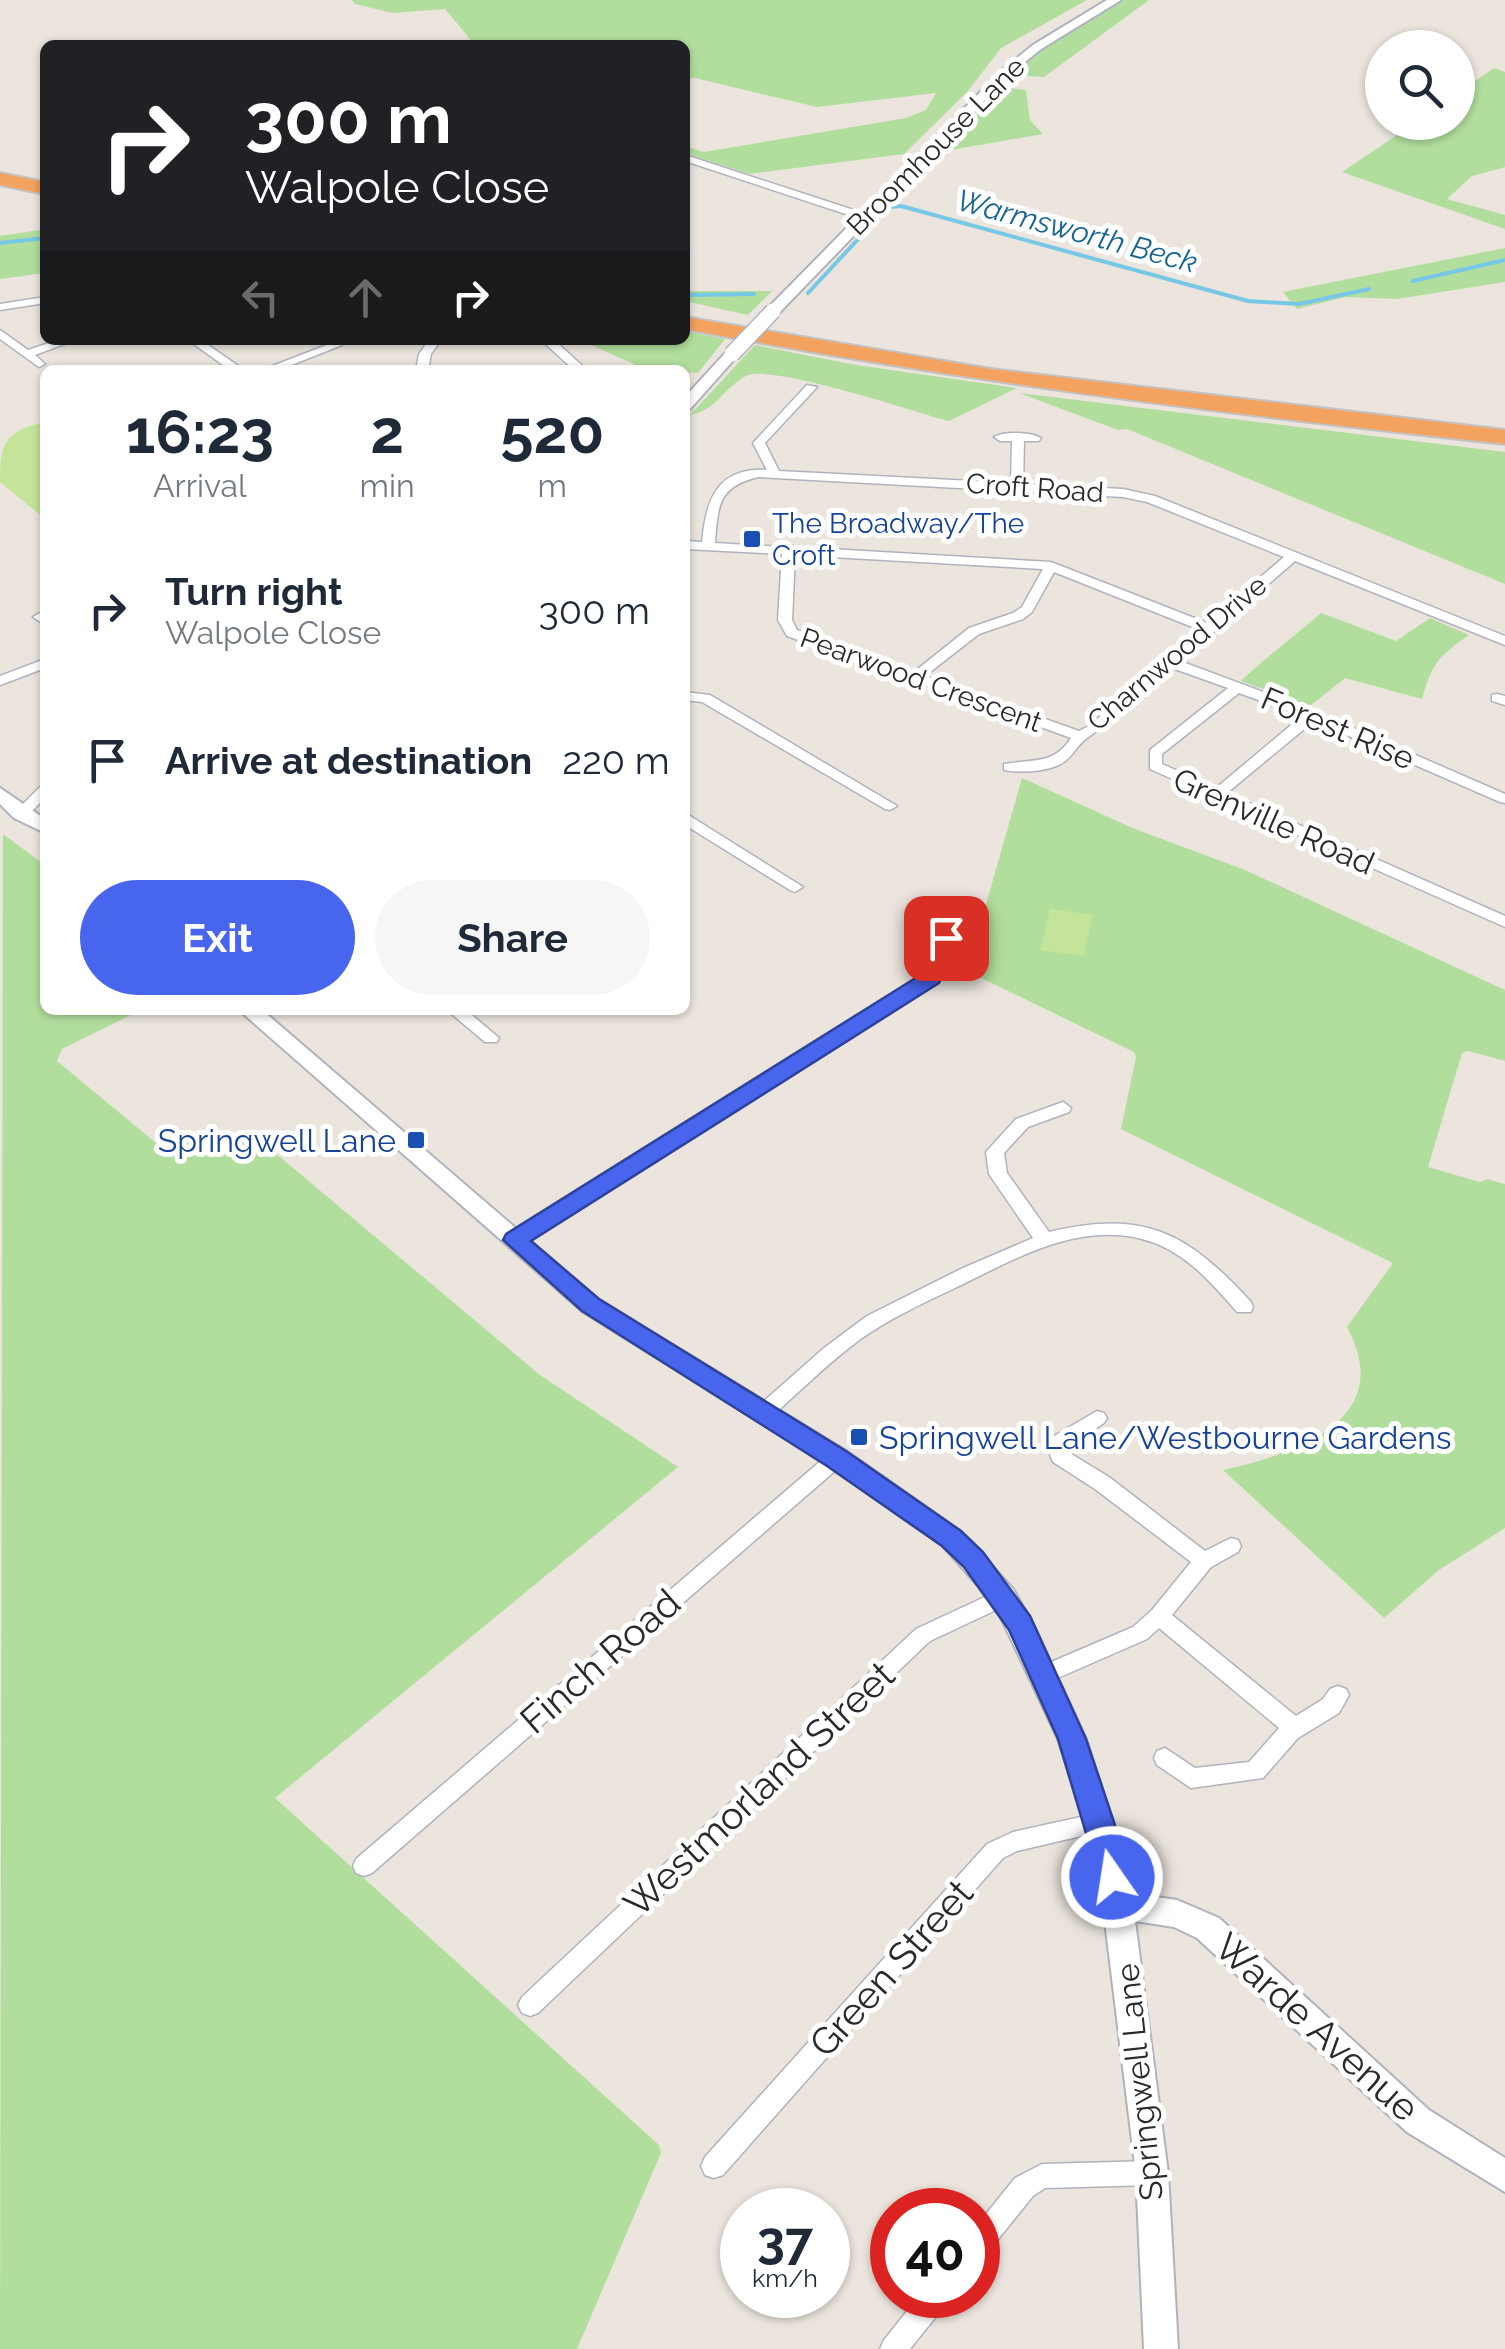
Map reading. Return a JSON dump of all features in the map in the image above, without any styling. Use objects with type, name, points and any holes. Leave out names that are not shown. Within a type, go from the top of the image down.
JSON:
[{"type":"highway","points":[[0,169],[40,177]]},
{"type":"highway","points":[[0,179],[40,187]]},
{"type":"highway","points":[[690,313],[1035,372],[1229,398],[1505,426]]},
{"type":"highway","points":[[690,324],[942,369],[1116,394],[1505,438]]},
{"type":"street","name":"Broomhouse Lane","points":[[690,400],[1026,54],[1115,0]]},
{"type":"street","points":[[690,160],[865,218]]},
{"type":"street","points":[[0,307],[40,301]]},
{"type":"street","points":[[1,334],[39,364]]},
{"type":"street","points":[[27,354],[54,345]]},
{"type":"street","points":[[201,345],[231,365]]},
{"type":"street","points":[[282,365],[336,345]]},
{"type":"street","points":[[553,345],[575,365]]},
{"type":"street","points":[[774,472],[759,443],[811,387]]},
{"type":"street","points":[[1000,437],[1035,438]]},
{"type":"street","points":[[1017,486],[1018,438]]},
{"type":"street","name":"Croft Road","points":[[708,545],[712,502],[718,492],[744,476],[774,472],[1151,498],[1505,641]]},
{"type":"street","points":[[690,545],[1051,566],[1208,628]]},
{"type":"street","name":"Pearwood Crescent","points":[[789,548],[786,627],[802,638],[1077,735]]},
{"type":"street","name":"Charnwood Drive","points":[[1010,767],[1056,760],[1068,751],[1077,735],[1094,729],[1293,556]]},
{"type":"street","points":[[913,679],[974,632],[1018,616],[1051,566]]},
{"type":"street","name":"Forest Rise","points":[[1169,662],[1312,715],[1505,800]]},
{"type":"street","points":[[0,681],[40,664]]},
{"type":"street","name":"Grenville Road","points":[[1238,687],[1155,753],[1152,760],[1161,772],[1505,922]]},
{"type":"street","points":[[690,696],[705,698],[890,806]]},
{"type":"street","points":[[1216,795],[1312,715]]},
{"type":"street","points":[[0,794],[21,814],[40,824]]},
{"type":"street","points":[[21,814],[40,795]]},
{"type":"street","points":[[690,822],[795,888]]},
{"type":"street","points":[[515,1240],[931,978],[946,938]]},
{"type":"street","name":"Springwell Lane","points":[[259,1015],[590,1305],[836,1458],[951,1538],[1004,1597],[1072,1739],[1099,1822],[1118,1904],[1152,2173],[1161,2349]]},
{"type":"street","points":[[461,1015],[491,1038]]},
{"type":"street","points":[[1043,1238],[998,1174],[995,1152],[1022,1123],[1063,1108]]},
{"type":"street","points":[[763,1413],[875,1320],[1043,1238],[1079,1228],[1136,1230],[1157,1236],[1212,1270],[1244,1308]]},
{"type":"street","points":[[1098,1418],[1062,1437],[1056,1444],[1060,1458],[1102,1483],[1204,1561]]},
{"type":"street","name":"Finch Road","points":[[364,1866],[836,1458]]},
{"type":"street","points":[[1043,1675],[1118,1645],[1160,1616],[1204,1561],[1231,1546]]},
{"type":"street","name":"Westmorland Street","points":[[530,2005],[922,1635],[1004,1597]]},
{"type":"street","points":[[1160,1616],[1294,1728]]},
{"type":"street","points":[[1165,1758],[1191,1778],[1255,1772],[1294,1728],[1332,1706],[1338,1695]]},
{"type":"street","name":"Green Street","points":[[714,2166],[996,1851],[1013,1842],[1099,1822]]},
{"type":"street","name":"Warde Avenue","points":[[1118,1904],[1177,1914],[1208,1928],[1418,2121],[1505,2176]]},
{"type":"street","points":[[1000,2217],[1024,2187],[1042,2176],[1152,2173]]},
{"type":"street","points":[[894,2349],[919,2318]]},
{"type":"green space","points":[[352,0],[1087,0],[1001,48],[968,91],[904,154],[749,174],[690,155],[690,148],[704,152],[906,118],[926,110],[936,93],[817,107],[690,78],[690,40],[471,40],[445,9],[393,13]]},
{"type":"green space","points":[[1120,0],[1149,0],[1044,77],[1007,75],[1041,48]]},
{"type":"green space","points":[[1494,68],[1505,72],[1505,167],[1472,176],[1447,199],[1505,215],[1505,229],[1342,172],[1390,140],[1475,140],[1475,81]]},
{"type":"green space","points":[[1001,87],[1026,90],[1030,120],[1043,134],[945,151]]},
{"type":"green space","points":[[40,230],[40,274],[0,279],[0,236]]},
{"type":"green space","points":[[1505,248],[1505,282],[1397,299],[1345,297],[1297,309],[1283,292]]},
{"type":"green space","points":[[690,291],[772,291],[748,315],[690,302]]},
{"type":"green space","points":[[690,332],[725,339],[698,373],[690,373],[690,365],[636,365],[591,345],[690,345]]},
{"type":"green space","points":[[755,345],[856,365],[1017,388],[949,421],[812,382],[760,374],[746,376],[714,404],[690,415]]},
{"type":"green space","points":[[1019,393],[1505,452],[1505,584],[1127,429],[1118,430]]},
{"type":"green space","points":[[40,423],[40,515],[0,482],[1,458],[7,441]]},
{"type":"green space","points":[[1321,613],[1396,641],[1430,618],[1469,635],[1438,661],[1422,699],[1345,678],[1310,706],[1241,681]]},
{"type":"green space","points":[[1022,778],[1135,829],[1245,870],[1505,990],[1505,1061],[1468,1051],[1462,1053],[1428,1167],[1480,1182],[1487,1179],[1505,1184],[1505,1528],[1439,1570],[1384,1618],[1223,1470],[1307,1443],[1331,1428],[1349,1409],[1359,1387],[1359,1359],[1347,1327],[1393,1263],[1121,1129],[1134,1052],[967,971]]},
{"type":"green space","points":[[3,834],[40,861],[40,1015],[131,1015],[62,1049],[57,1061],[162,1148],[187,1133],[215,1155],[249,1131],[540,1375],[678,1467],[275,1798],[659,2145],[661,2153],[577,2349],[0,2349]]},
{"type":"green space","points":[[1050,909],[1093,915],[1084,956],[1040,950]]},
{"type":"waterway","name":"Warmsworth Beck","points":[[808,293],[888,207],[901,206],[1248,301],[1299,304],[1369,289]]},
{"type":"waterway","name":"Warmsworth Beck","points":[[0,243],[40,239]]},
{"type":"waterway","name":"Warmsworth Beck","points":[[1413,281],[1505,260]]},
{"type":"waterway","name":"Warmsworth Beck","points":[[690,295],[754,294]]},
{"type":"place","name":"The Broadway/The Croft","points":[[752,539]]},
{"type":"place","name":"Springwell Lane","points":[[416,1140]]},
{"type":"place","name":"Springwell Lane/Westbourne Gardens","points":[[859,1437]]},
{"type":"route","points":[[946,938],[931,978],[515,1240],[590,1305],[836,1458],[951,1538],[974,1559],[1020,1624],[1072,1739],[1112,1877]]}]
